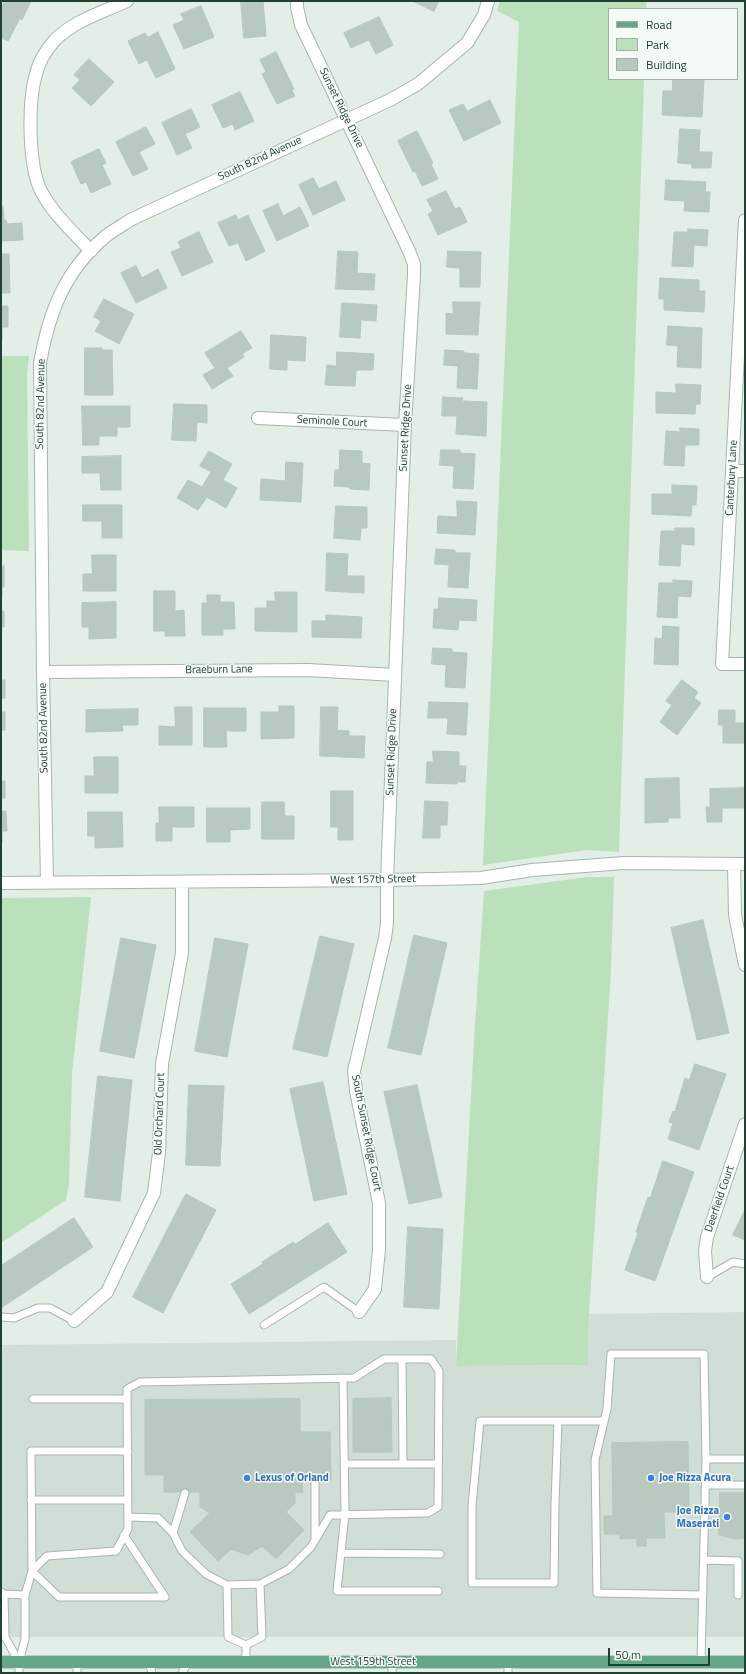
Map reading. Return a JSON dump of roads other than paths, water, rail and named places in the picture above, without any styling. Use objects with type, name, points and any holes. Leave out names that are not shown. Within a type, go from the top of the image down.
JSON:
[{"type":"main road","name":"West 159th Street","points":[[1,1662],[19,1667],[151,1667],[188,1662],[246,1662],[392,1667],[508,1668],[745,1662]]},
{"type":"street","points":[[91,251],[62,221],[48,203],[40,189],[31,144],[30,121],[32,93],[36,73],[43,55],[56,40],[74,26],[126,1]]},
{"type":"street","name":"Sunset Ridge Drive","points":[[297,1],[297,7],[302,25],[414,264],[414,287],[405,425],[387,880]]},
{"type":"street","name":"South 82nd Avenue","points":[[47,883],[40,363],[45,337],[54,307],[65,283],[91,251],[106,236],[132,220],[346,119],[390,100],[411,88],[467,43],[484,15],[488,1]]},
{"type":"street","name":"Canterbury Lane","points":[[745,220],[739,471],[722,664],[745,664]]},
{"type":"street","name":"Seminole Court","points":[[258,418],[405,425]]},
{"type":"street","name":"Braeburn Lane","points":[[43,672],[308,670],[395,675]]},
{"type":"street","name":"West 157th Street","points":[[1,883],[481,878],[532,870],[624,863],[739,864]]},
{"type":"street","points":[[739,864],[735,915],[745,965]]},
{"type":"street","name":"South Sunset Ridge Court","points":[[358,1312],[375,1289],[379,1250],[379,1203],[356,1091],[354,1071],[385,938],[387,923],[387,880]]},
{"type":"street","name":"Old Orchard Court","points":[[74,1321],[107,1292],[154,1193],[159,1153],[162,1064],[182,953],[182,882]]},
{"type":"street","name":"Deerfield Court","points":[[707,1277],[705,1251],[707,1237],[745,1124]]},
{"type":"lane","points":[[707,1277],[733,1262],[745,1264]]},
{"type":"lane","points":[[264,1325],[324,1287],[358,1312]]},
{"type":"lane","points":[[2,1317],[14,1318],[38,1308],[50,1308],[74,1321]]},
{"type":"lane","points":[[701,1662],[703,1595],[704,1560],[706,1485],[704,1354],[611,1354],[606,1409],[595,1460],[596,1593],[703,1595]]},
{"type":"lane","points":[[32,1571],[47,1556],[116,1551],[128,1529],[127,1389],[140,1382],[354,1378],[384,1359],[432,1359],[439,1371],[438,1507],[428,1513],[330,1515],[315,1537],[311,1546],[289,1569],[260,1584],[227,1585],[206,1574],[182,1551],[173,1533],[158,1518],[128,1517]]},
{"type":"lane","points":[[402,1359],[403,1464]]},
{"type":"lane","points":[[343,1378],[345,1514],[337,1591],[438,1591]]},
{"type":"lane","points":[[33,1399],[127,1399]]},
{"type":"lane","points":[[558,1421],[554,1582],[472,1583],[472,1506],[480,1422],[558,1421],[604,1421]]},
{"type":"lane","points":[[19,1667],[26,1639],[24,1595],[32,1571],[31,1451],[128,1450]]},
{"type":"lane","points":[[706,1459],[745,1459]]},
{"type":"lane","points":[[344,1464],[438,1464]]},
{"type":"lane","points":[[315,1481],[315,1537]]},
{"type":"lane","points":[[706,1485],[745,1485]]},
{"type":"lane","points":[[173,1533],[184,1494]]},
{"type":"lane","points":[[31,1500],[127,1500]]},
{"type":"lane","points":[[32,1571],[59,1597],[164,1597],[124,1535]]},
{"type":"lane","points":[[341,1553],[440,1554]]},
{"type":"lane","points":[[704,1560],[741,1561],[738,1595]]},
{"type":"lane","points":[[246,1645],[262,1637],[260,1584]]},
{"type":"lane","points":[[227,1585],[228,1637],[246,1645]]},
{"type":"lane","points":[[19,1667],[5,1637],[3,1593],[24,1595]]},
{"type":"lane","points":[[246,1645],[246,1662]]},
{"type":"lane","points":[[182,1673],[188,1662]]},
{"type":"place","name":"Lexus of Orland","points":[[247,1478]]},
{"type":"place","name":"Joe Rizza Acura","points":[[651,1478]]},
{"type":"place","name":"Joe Rizza Maserati","points":[[727,1517]]}]
